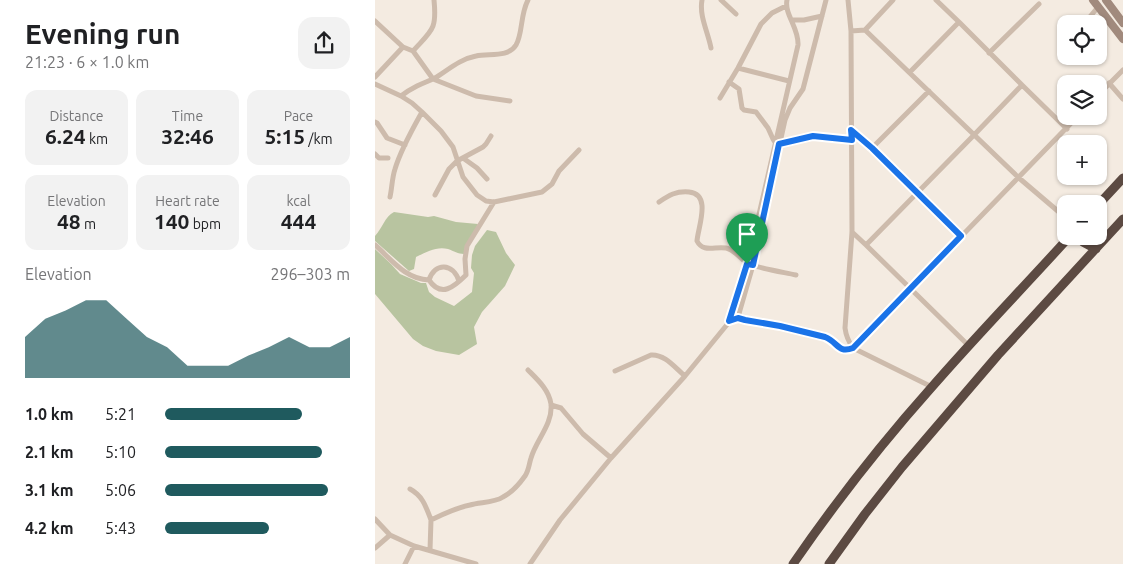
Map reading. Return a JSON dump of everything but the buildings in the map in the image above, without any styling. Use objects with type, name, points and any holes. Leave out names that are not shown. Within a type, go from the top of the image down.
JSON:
[{"type":"highway","points":[[1107,195],[1123,178]]},
{"type":"highway","points":[[829,564],[902,467],[998,355],[1123,219]]},
{"type":"highway","points":[[793,564],[861,472],[932,387],[1062,245]]},
{"type":"highway","points":[[1089,245],[1096,249]]},
{"type":"street","points":[[413,51],[433,28],[435,19],[434,0]]},
{"type":"street","points":[[522,0],[524,6]]},
{"type":"street","points":[[401,96],[416,86],[433,79],[458,63],[470,58],[478,55],[506,53],[512,50],[520,33],[522,13],[528,0]]},
{"type":"street","points":[[702,0],[702,17],[711,48]]},
{"type":"street","points":[[721,0],[736,14]]},
{"type":"street","points":[[777,143],[787,114],[803,89],[826,0]]},
{"type":"street","points":[[848,0],[851,31],[852,232],[845,335],[853,348],[932,387]]},
{"type":"street","points":[[851,31],[865,30],[893,0]]},
{"type":"street","points":[[936,0],[1067,129]]},
{"type":"street","points":[[1106,0],[1123,23]]},
{"type":"street","points":[[720,98],[761,24],[772,13],[787,3],[798,40],[738,318]]},
{"type":"street","points":[[1089,15],[1096,3],[1123,39]]},
{"type":"street","points":[[989,53],[1039,4]]},
{"type":"street","points":[[792,20],[804,20],[822,16]]},
{"type":"street","points":[[375,20],[403,46],[413,51],[433,79],[476,96],[510,101]]},
{"type":"street","points":[[910,72],[959,22]]},
{"type":"street","points":[[865,30],[1019,178],[1057,210]]},
{"type":"street","points":[[375,77],[403,46]]},
{"type":"street","points":[[738,68],[789,80]]},
{"type":"street","points":[[1123,70],[1109,83],[1123,99]]},
{"type":"street","points":[[729,82],[739,90],[742,108],[756,112],[768,128],[773,140],[777,143]]},
{"type":"street","points":[[375,84],[401,96],[422,112],[449,141],[453,147],[463,177],[477,195],[486,201],[494,202],[543,192],[552,184],[559,171],[579,150]]},
{"type":"street","points":[[866,245],[1022,85]]},
{"type":"street","points":[[872,148],[929,91]]},
{"type":"street","points":[[390,197],[395,171],[405,145],[422,112]]},
{"type":"street","points":[[375,122],[387,138],[405,145]]},
{"type":"street","points":[[729,321],[738,318],[780,326],[825,337],[843,350],[853,348],[1071,125]]},
{"type":"street","points":[[851,130],[872,148],[961,236]]},
{"type":"street","points":[[435,195],[446,172],[457,161],[483,147],[491,136]]},
{"type":"street","points":[[777,143],[813,136],[852,140]]},
{"type":"street","points":[[375,154],[379,158],[388,158]]},
{"type":"street","points":[[463,158],[477,168],[487,179]]},
{"type":"street","points":[[659,202],[673,193],[688,192],[697,195],[700,199],[702,210],[697,241],[703,248],[726,248],[750,264],[796,275]]},
{"type":"street","points":[[429,280],[432,285],[443,289],[455,286],[466,275],[465,259],[467,246],[494,202]]},
{"type":"street","points":[[852,232],[969,346]]},
{"type":"street","points":[[375,245],[408,275],[422,280],[429,280]]},
{"type":"street","points":[[529,564],[560,520],[611,458],[685,376],[729,321],[750,264]]},
{"type":"street","points":[[429,280],[431,274],[441,267],[453,270],[459,281]]},
{"type":"street","points":[[615,371],[651,355],[657,355],[662,356],[685,376]]},
{"type":"street","points":[[431,520],[458,508],[502,498],[509,494],[525,476],[533,451],[549,421],[551,405],[544,387],[528,370]]},
{"type":"street","points":[[551,405],[561,408],[583,434],[611,458]]},
{"type":"street","points":[[411,489],[421,497],[431,520],[430,550]]},
{"type":"street","points":[[375,519],[390,535],[414,546],[476,564]]},
{"type":"street","points":[[375,548],[390,535]]},
{"type":"street","points":[[405,564],[414,546]]},
{"type":"green space","points":[[394,212],[428,217],[434,216],[456,222],[478,224],[464,254],[444,248],[432,250],[416,257],[414,269],[409,271],[375,241],[375,236],[388,216]]},
{"type":"green space","points":[[487,230],[496,232],[506,253],[515,265],[505,286],[482,312],[474,327],[477,344],[459,355],[436,351],[423,346],[413,339],[375,294],[375,249],[400,274],[421,283],[426,283],[429,292],[435,297],[454,306],[472,292],[474,273],[471,268],[472,255],[475,246]]},
{"type":"route","points":[[851,130],[872,148],[961,236],[853,348],[847,350],[843,350],[825,337],[738,318],[729,321],[747,264],[753,265],[779,144],[813,136],[852,140],[851,130]]}]
